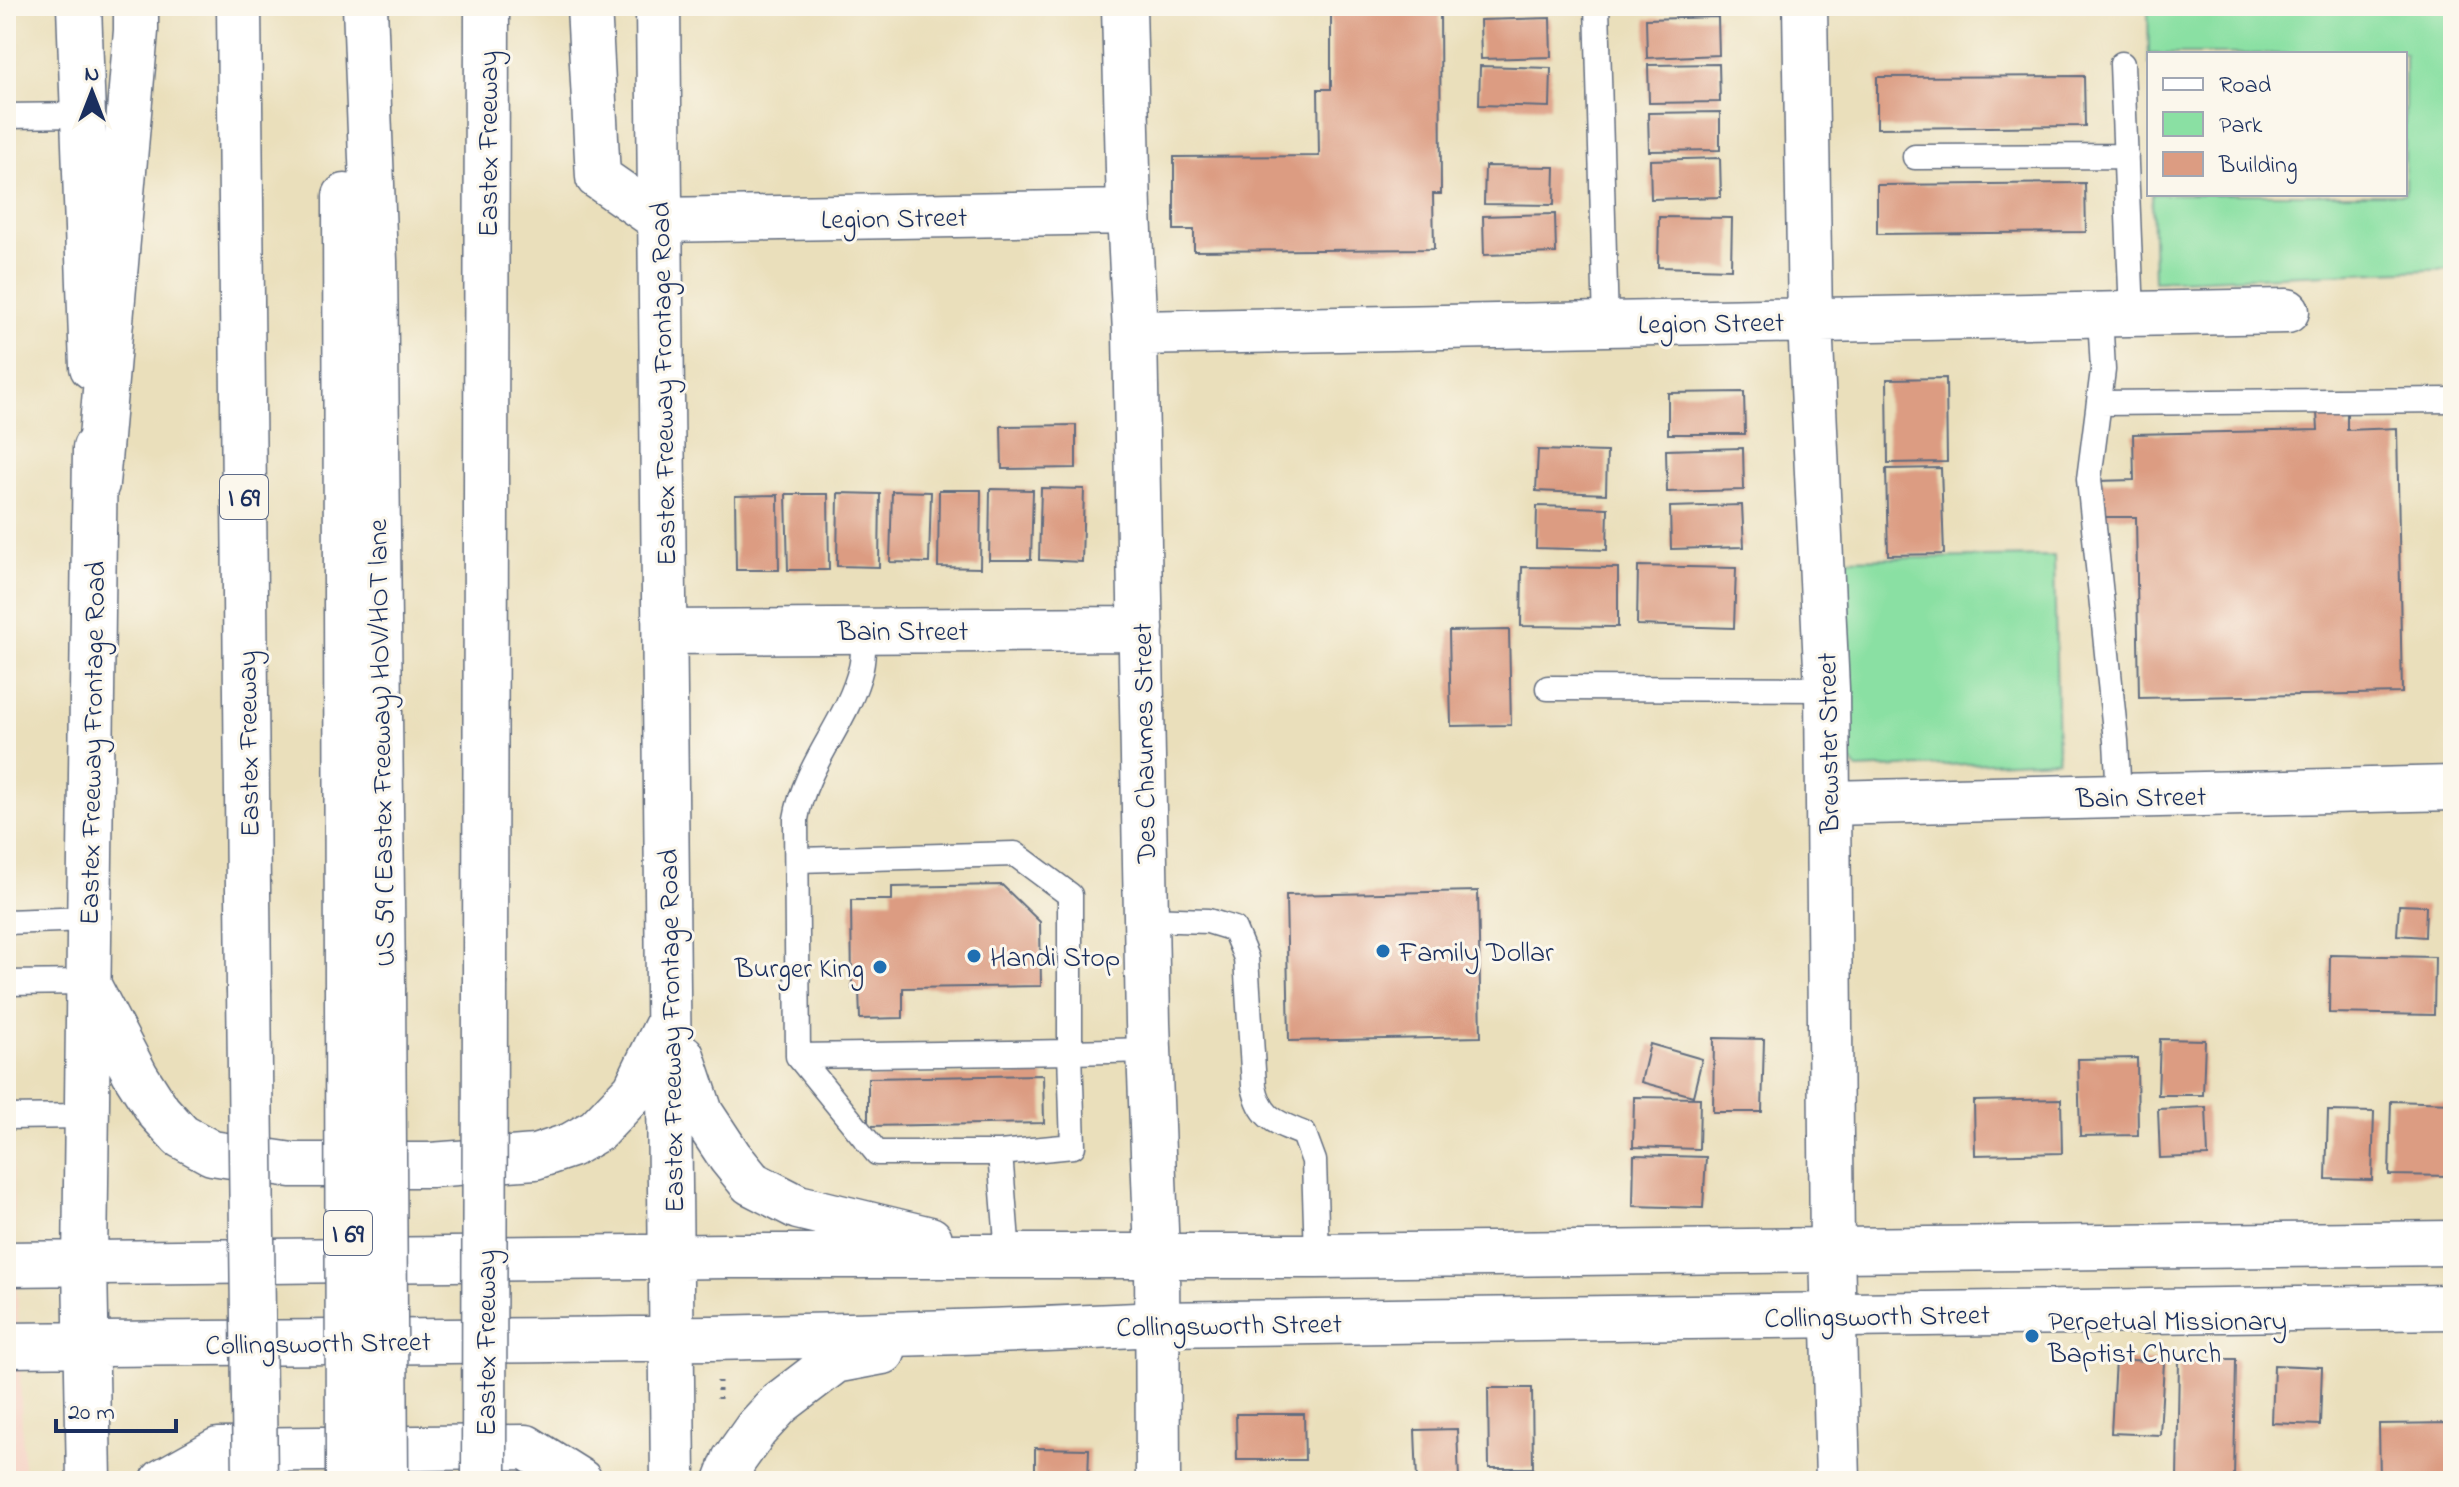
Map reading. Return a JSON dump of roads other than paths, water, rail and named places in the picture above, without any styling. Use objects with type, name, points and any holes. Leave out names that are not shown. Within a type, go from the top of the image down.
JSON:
[{"type":"main road","name":"Eastex Freeway Frontage Road","points":[[79,6],[97,484],[87,982],[85,1265],[89,1481]]},
{"type":"main road","points":[[97,484],[136,6]]},
{"type":"main road","name":"Eastex Freeway","points":[[239,6],[255,1481]]},
{"type":"main road","name":"I 69","points":[[348,1481],[365,987],[344,261],[349,6]]},
{"type":"main road","name":"US 59 (Eastex Freeway) HOV/HOT lane","points":[[365,6],[375,261],[365,987],[386,1481]]},
{"type":"main road","name":"Eastex Freeway","points":[[484,1481],[487,6]]},
{"type":"main road","points":[[589,6],[598,177],[660,220]]},
{"type":"main road","name":"Eastex Freeway Frontage Road","points":[[658,6],[673,1481]]},
{"type":"main road","name":"Des Chaumes Street","points":[[1124,6],[1135,333],[1149,1050],[1157,1255],[1158,1481]]},
{"type":"main road","name":"Brewster Street","points":[[1805,6],[1810,321],[1827,689],[1832,1250],[1838,1481]]},
{"type":"main road","name":"Legion Street","points":[[660,220],[1129,212]]},
{"type":"main road","name":"Legion Street","points":[[1135,333],[2287,311]]},
{"type":"main road","name":"Bain Street","points":[[665,632],[1141,629]]},
{"type":"main road","name":"Bain Street","points":[[1829,803],[2453,788]]},
{"type":"main road","points":[[87,982],[136,1076],[159,1112],[181,1136],[212,1153],[292,1165],[431,1165],[535,1157],[571,1145],[597,1130],[635,1090],[670,1019]]},
{"type":"main road","points":[[670,1019],[701,1113],[751,1183],[798,1207],[1008,1255]]},
{"type":"main road","points":[[6,1264],[1008,1255],[1317,1256],[2453,1243]]},
{"type":"main road","name":"Collingsworth Street","points":[[6,1345],[969,1334],[1157,1324],[2453,1307]]},
{"type":"main road","points":[[726,1481],[734,1460],[756,1429],[780,1403],[835,1361],[969,1334]]},
{"type":"main road","points":[[163,1481],[218,1450],[526,1447],[580,1481]]},
{"type":"lane","points":[[1597,6],[1606,324]]},
{"type":"lane","points":[[2119,796],[2089,479],[2103,370],[2116,315],[2126,156],[2122,64]]},
{"type":"lane","points":[[6,116],[83,115]]},
{"type":"lane","points":[[1915,157],[2126,156]]},
{"type":"lane","points":[[2099,403],[2453,400]]},
{"type":"lane","points":[[798,860],[1015,854],[1070,895],[1073,1146],[1000,1153],[877,1153],[798,1056],[798,860],[799,804],[807,782],[855,689],[863,658],[863,630]]},
{"type":"lane","points":[[1548,688],[1827,689]]},
{"type":"lane","points":[[6,922],[88,919]]},
{"type":"lane","points":[[1147,919],[1208,921],[1234,929],[1246,958],[1254,1086],[1258,1105],[1274,1121],[1304,1134],[1314,1161],[1317,1256]]},
{"type":"lane","points":[[6,983],[87,982]]},
{"type":"lane","points":[[798,1056],[1149,1050]]},
{"type":"lane","points":[[6,1117],[86,1116]]},
{"type":"lane","points":[[1000,1153],[1008,1255]]},
{"type":"place","name":"Family Dollar","points":[[1383,951]]},
{"type":"place","name":"Handi Stop","points":[[974,956]]},
{"type":"place","name":"Burger King","points":[[880,967]]},
{"type":"place","name":"Perpetual Missionary Baptist Church","points":[[2032,1336]]}]
